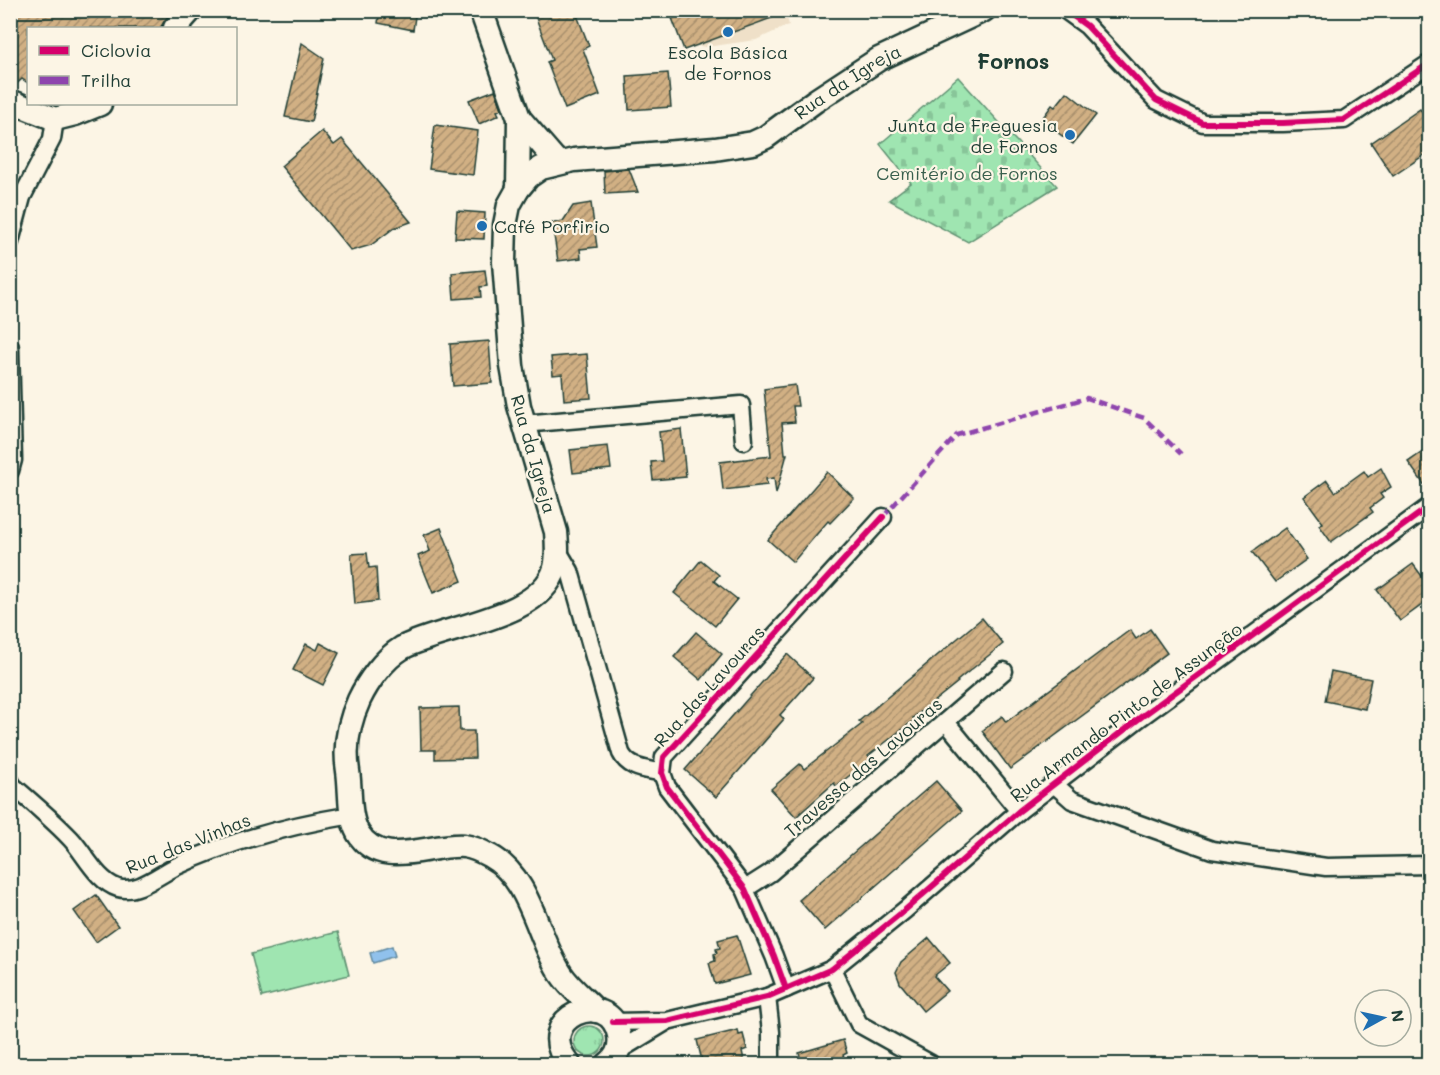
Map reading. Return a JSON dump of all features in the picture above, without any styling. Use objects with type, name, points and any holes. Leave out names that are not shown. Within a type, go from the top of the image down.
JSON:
[{"type":"main road","points":[[176,27],[191,10]]},
{"type":"main road","points":[[481,10],[519,118],[518,189]]},
{"type":"main road","name":"Rua da Igreja","points":[[604,1016],[562,975],[513,874],[490,856],[465,846],[398,853],[372,849],[359,833],[352,815],[345,754],[354,710],[364,690],[377,672],[400,650],[422,639],[484,620],[527,602],[544,587],[554,570],[558,551],[556,532],[524,424],[512,366],[504,262],[509,206],[528,177],[541,168],[558,163],[591,158],[715,149],[753,143],[766,137],[879,59],[984,10]]},
{"type":"main road","points":[[10,101],[55,119],[98,105]]},
{"type":"main road","points":[[519,118],[558,163]]},
{"type":"main road","name":"Rua da Igreja","points":[[562,975],[561,1028],[558,1038],[559,1048],[565,1062]]},
{"type":"main road","points":[[561,1028],[567,1019],[585,1010],[604,1016],[618,1031],[620,1041],[613,1058]]},
{"type":"street","points":[[1065,10],[1087,26],[1156,100],[1203,123],[1344,120],[1430,63]]},
{"type":"street","points":[[10,242],[22,197],[52,139],[55,119]]},
{"type":"street","points":[[10,347],[14,460],[10,471]]},
{"type":"street","points":[[524,424],[741,405],[744,441]]},
{"type":"street","name":"Rua Armando Pinto de Assunção","points":[[604,1016],[667,1021],[767,997],[832,969],[905,910],[1019,811],[1141,717],[1430,506]]},
{"type":"street","name":"Rua das Lavouras","points":[[786,989],[744,889],[667,787],[662,772],[664,757],[883,517]]},
{"type":"street","points":[[558,551],[570,571],[621,753],[625,761],[634,767],[662,772]]},
{"type":"street","name":"Travessa das Lavouras","points":[[744,889],[770,873],[1004,671]]},
{"type":"street","points":[[946,722],[1019,811]]},
{"type":"street","name":"Rua das Vinhas","points":[[10,781],[72,840],[103,878],[118,888],[133,889],[178,866],[236,841],[287,827],[352,815]]},
{"type":"street","points":[[1054,784],[1072,800],[1212,850],[1326,867],[1430,865]]},
{"type":"street","points":[[832,969],[859,1024],[931,1065]]},
{"type":"street","points":[[767,997],[771,1032],[771,1065]]},
{"type":"street","name":"Rua Armando Pinto de Assunção","points":[[613,1058],[667,1021]]},
{"type":"shaded area","points":[[785,11],[789,25],[756,40],[706,47],[685,44]]},
{"type":"green space","name":"Cemitério de Fornos","points":[[958,77],[1057,186],[968,242],[889,200],[911,183],[880,144]]},
{"type":"green space","points":[[338,932],[349,975],[262,997],[251,954]]},
{"type":"green space","points":[[589,1026],[600,1030],[604,1041],[600,1052],[589,1056],[578,1052],[574,1041],[578,1030]]},
{"type":"water","points":[[392,946],[395,956],[373,963],[370,953]]},
{"type":"building","points":[[18,10],[172,10],[161,27],[27,27],[27,82],[22,79],[12,88],[10,20]]},
{"type":"building","points":[[380,10],[416,10],[413,30],[378,23]]},
{"type":"building","points":[[533,10],[575,10],[589,46],[583,49],[600,95],[565,109],[547,62],[552,60]]},
{"type":"building","name":"Escola Básica de Fornos","points":[[669,10],[787,10],[788,12],[684,50]]},
{"type":"building","points":[[302,43],[324,58],[311,122],[285,117]]},
{"type":"building","points":[[668,73],[671,107],[629,110],[627,76]]},
{"type":"building","points":[[495,90],[502,109],[497,111],[499,115],[479,124],[469,100]]},
{"type":"building","points":[[1067,92],[1096,115],[1073,144],[1041,120],[1052,105],[1055,107]]},
{"type":"building","points":[[1420,109],[1430,122],[1430,151],[1393,176],[1371,143]]},
{"type":"building","points":[[435,125],[478,131],[473,175],[429,169]]},
{"type":"building","points":[[322,131],[334,145],[342,139],[411,222],[394,228],[371,245],[351,251],[281,166]]},
{"type":"building","points":[[629,169],[638,192],[605,194],[604,171]]},
{"type":"building","points":[[591,203],[597,247],[580,249],[581,258],[558,261],[552,223],[563,221],[573,206]]},
{"type":"building","points":[[457,211],[485,213],[484,239],[455,238]]},
{"type":"building","points":[[485,270],[487,286],[480,287],[481,297],[454,299],[452,273]]},
{"type":"building","points":[[489,341],[492,383],[453,386],[450,344]]},
{"type":"building","points":[[587,354],[591,398],[564,400],[562,374],[553,375],[551,357]]},
{"type":"building","points":[[795,385],[798,406],[793,406],[795,422],[782,423],[785,454],[787,454],[776,494],[774,478],[766,479],[767,485],[723,490],[720,462],[771,456],[764,389]]},
{"type":"building","points":[[681,429],[686,477],[653,480],[651,462],[662,461],[659,432]]},
{"type":"building","points":[[608,446],[611,469],[573,473],[570,450]]},
{"type":"building","points":[[1430,447],[1430,493],[1408,462]]},
{"type":"building","points":[[1381,468],[1391,487],[1380,494],[1383,498],[1370,508],[1373,512],[1331,542],[1319,525],[1323,523],[1304,497],[1327,480],[1335,492],[1364,471],[1368,477]]},
{"type":"building","points":[[827,472],[854,498],[830,523],[828,521],[793,562],[768,540]]},
{"type":"building","points":[[441,528],[462,581],[433,593],[418,556],[430,551],[424,535]]},
{"type":"building","points":[[1285,528],[1307,559],[1275,582],[1252,552]]},
{"type":"building","points":[[367,553],[369,568],[376,567],[378,601],[355,604],[351,554]]},
{"type":"building","points":[[701,560],[719,575],[714,581],[737,599],[715,626],[674,593]]},
{"type":"building","points":[[1413,564],[1430,587],[1430,599],[1400,621],[1377,590]]},
{"type":"building","points":[[982,618],[1003,644],[868,756],[871,759],[836,786],[834,783],[796,817],[771,789],[800,764],[804,769],[862,724],[859,721]]},
{"type":"building","points":[[1150,629],[1167,653],[1010,769],[982,731],[1002,716],[1006,722],[1130,630],[1136,639]]},
{"type":"building","points":[[696,632],[722,654],[701,680],[674,657]]},
{"type":"building","points":[[320,643],[339,653],[323,685],[293,670],[306,644],[317,650]]},
{"type":"building","points":[[787,654],[813,678],[780,715],[784,719],[716,797],[685,770]]},
{"type":"building","points":[[1331,671],[1371,679],[1365,709],[1325,701]]},
{"type":"building","points":[[459,707],[460,731],[474,731],[475,758],[435,759],[435,750],[421,750],[420,708]]},
{"type":"building","points":[[936,781],[962,811],[825,930],[799,900]]},
{"type":"building","points":[[96,895],[118,926],[96,942],[74,911]]},
{"type":"building","points":[[737,935],[750,975],[715,984],[709,963],[715,961],[714,954],[717,953],[716,949],[720,948],[718,940]]},
{"type":"building","points":[[929,938],[950,963],[934,976],[947,991],[923,1011],[900,983],[896,972],[901,962]]},
{"type":"building","points":[[738,1030],[739,1035],[743,1034],[747,1049],[742,1051],[745,1065],[703,1065],[697,1040]]},
{"type":"building","points":[[843,1040],[847,1053],[843,1055],[846,1062],[837,1065],[802,1065],[799,1053]]},
{"type":"marked path","points":[[883,517],[957,435],[1087,398],[1144,418],[1181,454]]},
{"type":"cycle path","points":[[1065,10],[1087,26],[1156,100],[1203,123],[1344,120],[1430,63]]},
{"type":"cycle path","points":[[613,1022],[667,1021],[767,997],[832,969],[905,910],[1019,811],[1141,717],[1430,506]]},
{"type":"cycle path","points":[[786,989],[745,889],[667,787],[662,773],[664,757],[883,517]]},
{"type":"place","name":"Escola Básica de Fornos","points":[[728,32]]},
{"type":"place","name":"Junta de Freguesia de Fornos","points":[[1070,135]]},
{"type":"place","name":"Café Porfirio","points":[[482,226]]},
{"type":"district","name":"Fornos","points":[[1013,60]]}]
